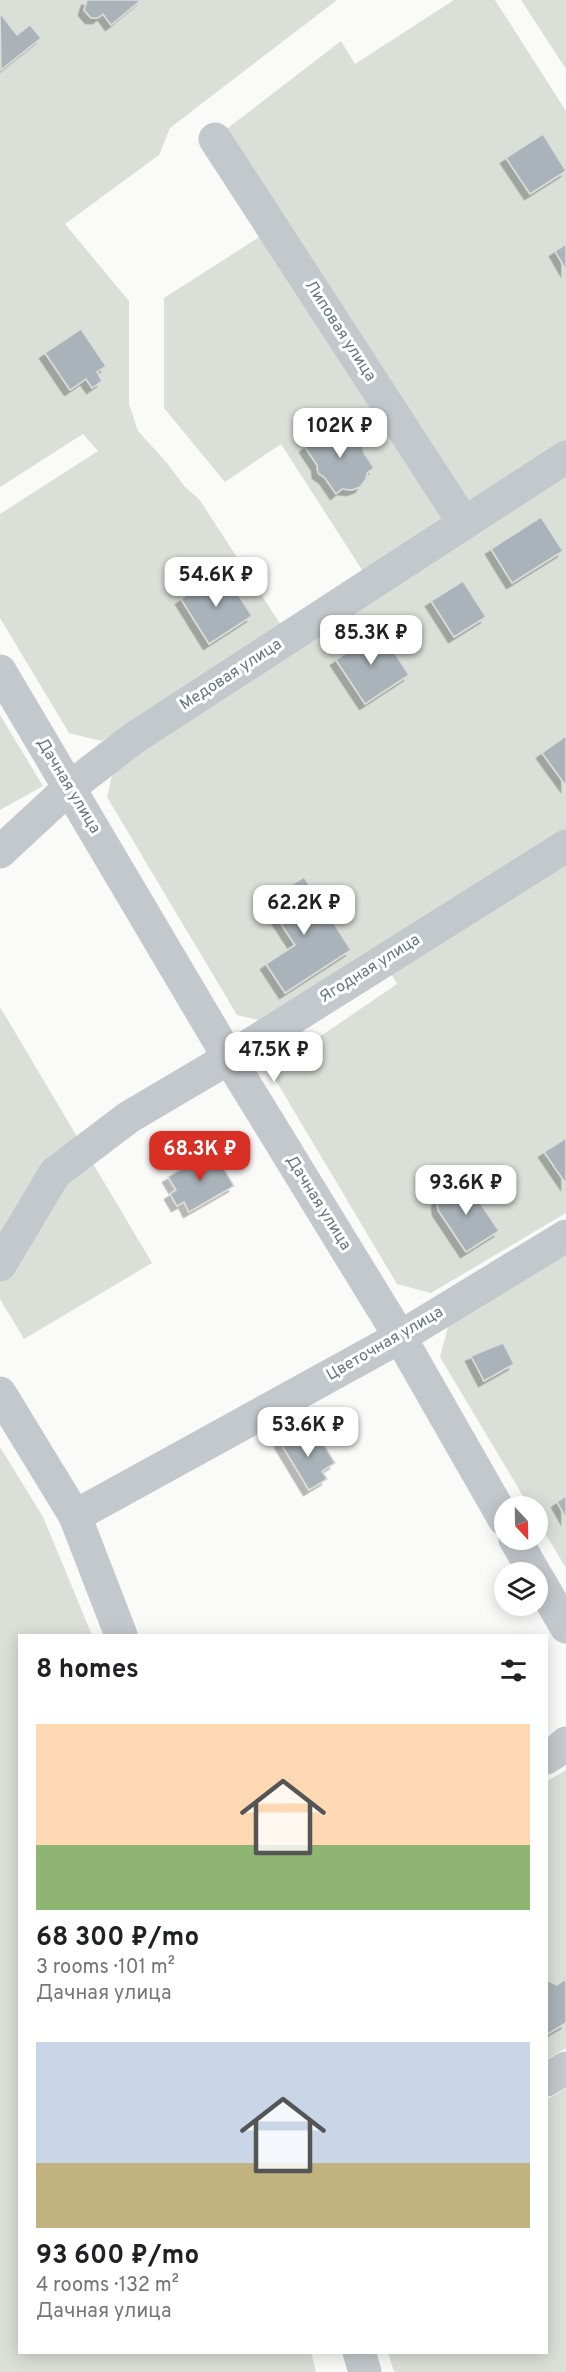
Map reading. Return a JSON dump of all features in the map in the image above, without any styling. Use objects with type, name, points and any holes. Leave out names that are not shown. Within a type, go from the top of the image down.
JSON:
[{"type":"street","name":"Липовая улица","points":[[215,139],[464,523]]},
{"type":"street","name":"Медовая улица","points":[[0,852],[69,788],[134,738],[566,457]]},
{"type":"street","name":"Дачная улица","points":[[0,671],[229,1058],[400,1337],[494,1502]]},
{"type":"street","name":"Ягодная улица","points":[[0,1265],[55,1173],[129,1117],[229,1058],[566,846]]},
{"type":"street","name":"Цветочная улица","points":[[75,1516],[400,1337],[566,1236]]},
{"type":"street","points":[[0,1393],[75,1516],[121,1634]]},
{"type":"street","points":[[548,1596],[566,1627]]},
{"type":"street","points":[[548,1757],[566,1743]]},
{"type":"street","points":[[548,2079],[566,2068]]},
{"type":"street","points":[[360,2354],[365,2372]]},
{"type":"shaded area","points":[[0,0],[337,0],[170,128],[159,155],[65,224],[129,301],[129,404],[138,431],[185,487],[199,499],[281,625],[102,741],[69,733],[0,618],[0,514],[98,451],[83,434],[0,487]]},
{"type":"shaded area","points":[[454,0],[495,0],[566,111],[566,442],[466,507],[224,131],[341,41],[355,64]]},
{"type":"shaded area","points":[[521,0],[566,0],[566,69]]},
{"type":"shaded area","points":[[264,234],[447,519],[364,573],[281,444],[225,482],[164,408],[164,298]]},
{"type":"shaded area","points":[[566,473],[566,834],[270,1023],[237,1015],[107,797],[115,763]]},
{"type":"shaded area","points":[[0,715],[43,786],[0,810]]},
{"type":"shaded area","points":[[566,861],[566,1213],[431,1293],[397,1284],[275,1079],[283,1044],[303,1031],[312,1042],[397,984],[391,974]]},
{"type":"shaded area","points":[[0,1007],[152,1263],[24,1339],[0,1299]]},
{"type":"shaded area","points":[[566,1253],[566,1568],[548,1538],[548,1496],[523,1496],[440,1357],[449,1323]]},
{"type":"shaded area","points":[[0,1447],[43,1517],[92,1634],[18,1634],[18,2354],[312,2354],[316,2372],[0,2372]]},
{"type":"shaded area","points":[[566,1770],[566,2048],[548,2059],[548,1781]]},
{"type":"shaded area","points":[[566,2088],[566,2372],[394,2372],[389,2354],[548,2354],[548,2099]]},
{"type":"building","points":[[87,0],[141,0],[111,25],[103,14],[98,18],[91,18],[84,10]]},
{"type":"building","points":[[0,13],[17,35],[30,25],[41,38],[1,70]]},
{"type":"building","points":[[543,134],[566,171],[530,194],[506,158]]},
{"type":"building","points":[[566,244],[566,270],[555,251]]},
{"type":"building","points":[[81,329],[106,366],[97,372],[102,381],[92,388],[86,379],[70,390],[45,353]]},
{"type":"building","points":[[343,421],[355,440],[362,444],[364,453],[374,468],[367,473],[360,487],[352,490],[342,489],[336,494],[325,478],[318,473],[317,465],[305,447]]},
{"type":"building","points":[[541,517],[563,551],[512,583],[491,549]]},
{"type":"building","points":[[223,571],[252,616],[209,644],[181,599]]},
{"type":"building","points":[[463,581],[486,617],[454,637],[431,601]]},
{"type":"building","points":[[380,630],[409,675],[365,704],[336,660],[349,651],[345,643],[362,632],[367,639]]},
{"type":"building","points":[[566,736],[566,786],[542,753]]},
{"type":"building","points":[[304,877],[351,950],[285,993],[266,964],[295,945],[266,901]]},
{"type":"building","points":[[566,1138],[566,1184],[544,1152]]},
{"type":"building","points":[[213,1150],[234,1186],[189,1212],[184,1202],[177,1206],[170,1194],[176,1190],[168,1177]]},
{"type":"building","points":[[462,1183],[471,1189],[499,1231],[466,1252],[438,1210],[437,1202],[441,1193],[450,1186]]},
{"type":"building","points":[[503,1343],[514,1364],[484,1381],[471,1356]]},
{"type":"building","points":[[299,1431],[304,1439],[316,1432],[335,1463],[322,1471],[327,1479],[309,1490],[280,1442]]},
{"type":"building","points":[[566,1496],[566,1518],[557,1502]]},
{"type":"building","points":[[566,1979],[566,2023],[548,2034],[548,1981],[557,1985]]}]
